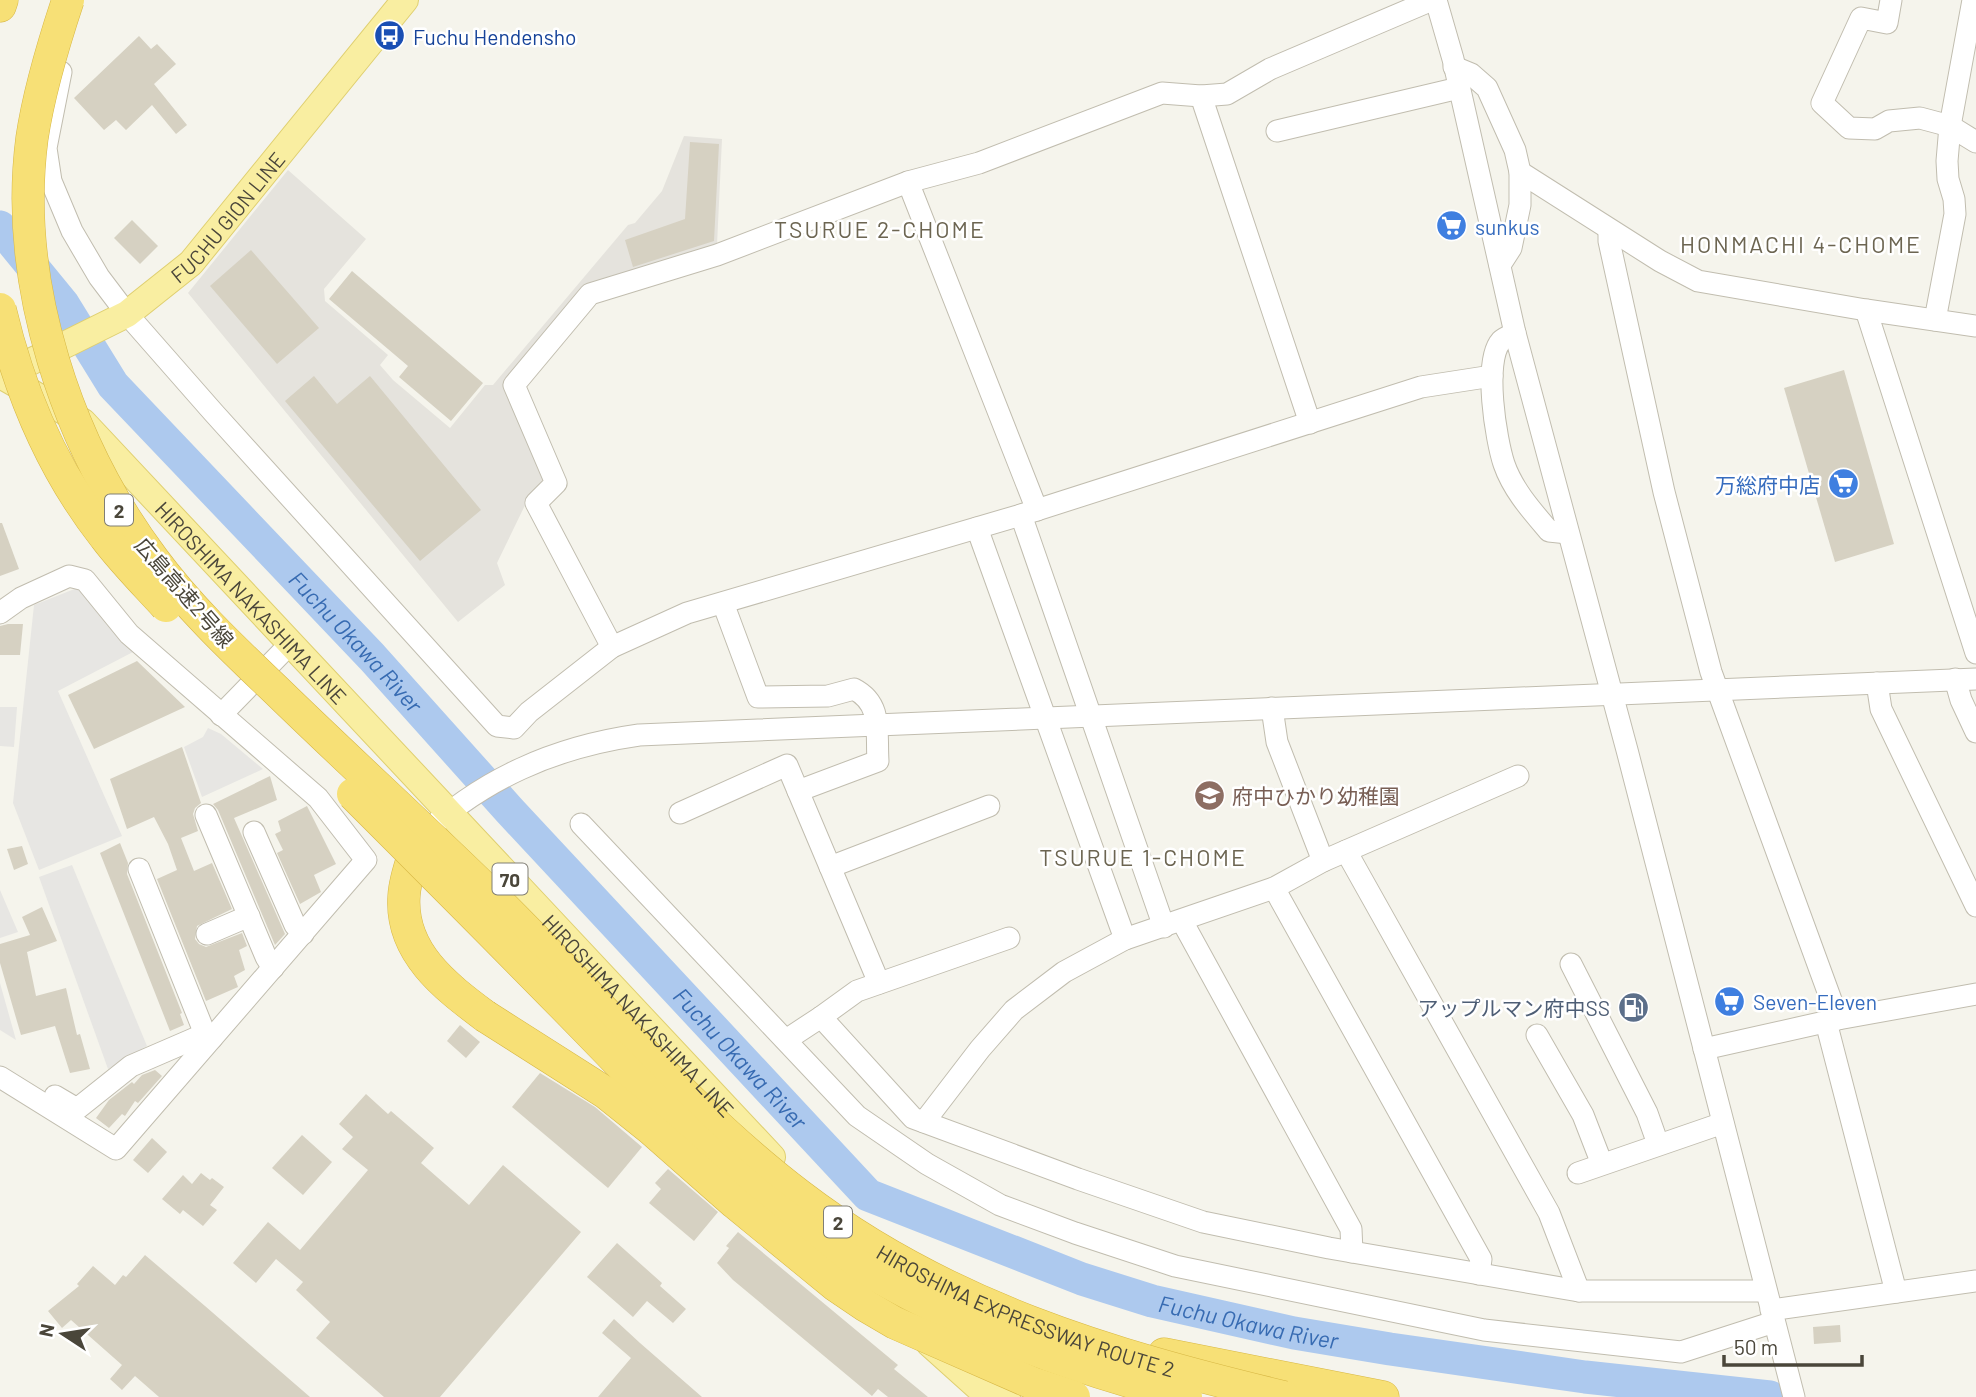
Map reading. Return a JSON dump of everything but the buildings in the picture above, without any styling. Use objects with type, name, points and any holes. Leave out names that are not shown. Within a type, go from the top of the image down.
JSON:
[{"type":"highway","points":[[0,6],[2,0]]},
{"type":"highway","name":"広島高速2号線","points":[[68,0],[44,79],[32,140],[32,243],[37,290],[60,383],[98,472],[142,545],[197,611],[367,778],[478,900]]},
{"type":"highway","name":"広島高速2号線","points":[[0,309],[13,362],[38,425],[61,472],[105,538],[236,679],[478,900]]},
{"type":"highway","points":[[419,838],[404,895],[405,914],[410,936],[420,957],[435,976],[485,1016],[606,1093],[835,1285],[866,1306],[895,1322],[1032,1383],[1074,1397]]},
{"type":"highway","name":"HIROSHIMA EXPRESSWAY ROUTE 2","points":[[478,900],[694,1139],[788,1218],[845,1256],[952,1315],[1079,1366],[1186,1397]]},
{"type":"highway","name":"HIROSHIMA EXPRESSWAY ROUTE 2","points":[[478,900],[752,1156],[801,1197],[899,1260],[963,1294],[1031,1324],[1163,1366],[1284,1397]]},
{"type":"highway","points":[[880,1264],[953,1294],[1107,1341],[1383,1397]]},
{"type":"main road","name":"FUCHU GION LINE","points":[[1,375],[124,315],[191,263],[405,0]]},
{"type":"main road","name":"HIROSHIMA NAKASHIMA LINE","points":[[1,375],[83,422],[290,644],[456,806],[777,1163],[955,1335],[1007,1397]]},
{"type":"main road","name":"HIROSHIMA NAKASHIMA LINE","points":[[1,375],[131,544],[253,682],[419,838],[608,1050],[989,1397]]},
{"type":"street","points":[[83,0],[60,78],[46,148],[51,181],[72,231],[124,315],[497,726],[514,728],[528,712],[612,646],[687,613],[1029,513],[1421,387],[1492,376]]},
{"type":"street","points":[[612,646],[536,503],[556,483],[514,385],[590,294],[718,255],[908,182],[979,163],[1162,93],[1201,96],[1227,94],[1270,69],[1434,0],[1454,67],[1515,333],[1794,1397]]},
{"type":"street","points":[[1891,0],[1887,23],[1861,18],[1822,103],[1849,128],[1875,129],[1889,121],[1920,118],[1950,126],[1976,142]]},
{"type":"street","points":[[1935,320],[1955,215],[1948,179],[1950,126],[1973,0]]},
{"type":"street","points":[[1454,67],[1471,74],[1487,88],[1515,150],[1520,172],[1520,205],[1511,248],[1500,265]]},
{"type":"street","points":[[1277,131],[1459,88]]},
{"type":"street","points":[[1201,96],[1310,423]]},
{"type":"street","points":[[1520,172],[1609,230],[1698,281],[1976,326]]},
{"type":"street","points":[[908,182],[1029,513],[1090,716],[1173,924],[1351,1229],[1352,1252]]},
{"type":"street","points":[[1609,230],[1609,241],[1664,492],[1711,672],[1832,1021],[1896,1292]]},
{"type":"street","points":[[1866,310],[1976,653]]},
{"type":"street","points":[[1515,333],[1501,340],[1492,376],[1492,409],[1504,465],[1526,505],[1549,531],[1568,533]]},
{"type":"street","points":[[977,528],[1125,939]]},
{"type":"street","points":[[0,613],[21,598],[69,576],[85,580],[129,634],[318,798],[366,860],[273,968],[209,1036],[116,1149],[0,1077]]},
{"type":"street","points":[[723,603],[758,697],[828,696],[854,689],[867,696],[874,707],[878,761],[798,792]]},
{"type":"street","points":[[221,715],[290,644]]},
{"type":"street","points":[[419,838],[456,806],[503,777],[531,764],[584,746],[639,735],[1966,679],[1961,700],[1976,732]]},
{"type":"street","points":[[1877,683],[1881,709],[1976,906]]},
{"type":"street","points":[[1272,708],[1277,742],[1324,861]]},
{"type":"street","points":[[680,814],[787,765],[879,984]]},
{"type":"street","points":[[924,1122],[979,1049],[1014,1010],[1064,972],[1125,939],[1274,888],[1324,861],[1518,776]]},
{"type":"street","points":[[830,867],[989,806]]},
{"type":"street","points":[[206,816],[273,968]]},
{"type":"street","points":[[581,824],[857,1115],[927,1164],[1000,1205],[1175,1266],[1484,1329],[1681,1352],[1771,1308]]},
{"type":"street","points":[[254,832],[295,925],[303,934]]},
{"type":"street","points":[[1346,851],[1549,1213],[1580,1291]]},
{"type":"street","points":[[139,869],[209,1036]]},
{"type":"street","points":[[1274,888],[1481,1259],[1479,1274]]},
{"type":"street","points":[[207,934],[248,916]]},
{"type":"street","points":[[786,1040],[857,991],[1009,938]]},
{"type":"street","points":[[1572,964],[1647,1113],[1658,1144]]},
{"type":"street","points":[[1704,1049],[1976,994]]},
{"type":"street","points":[[821,1017],[913,1118],[1203,1223],[1580,1291],[1771,1308],[1976,1281]]},
{"type":"street","points":[[1537,1035],[1583,1115],[1602,1164]]},
{"type":"street","points":[[55,1096],[77,1109],[131,1066],[209,1036]]},
{"type":"street","points":[[1578,1173],[1723,1123]]},
{"type":"shaded area","points":[[684,136],[722,139],[717,245],[589,285],[506,384],[546,475],[528,499],[497,563],[505,585],[458,622],[188,293],[288,170],[366,239],[324,289],[325,301],[388,355],[380,365],[393,380],[450,428],[485,385],[493,385],[628,225],[635,223],[662,191]]},
{"type":"shaded area","points":[[77,588],[133,652],[58,691],[122,836],[39,870],[13,803],[34,605]]},
{"type":"shaded area","points":[[0,707],[17,707],[14,747],[0,746]]},
{"type":"shaded area","points":[[208,728],[221,734],[263,769],[202,797],[184,747],[203,737]]},
{"type":"shaded area","points":[[72,865],[147,1046],[108,1069],[39,877]]},
{"type":"shaded area","points":[[0,890],[18,932],[0,938]]},
{"type":"shaded area","points":[[0,983],[16,1040],[0,1030]]},
{"type":"waterway","name":"Fuchu Okawa River","points":[[0,227],[63,304],[113,385],[372,657],[510,811],[868,1195],[1082,1279],[1152,1301],[1294,1333],[1585,1377],[1770,1397]]},
{"type":"place","name":"Fuchu Hendensho","points":[[390,36]]},
{"type":"place","name":"sunkus","points":[[1452,226]]},
{"type":"place","name":"万総府中店","points":[[1843,484]]},
{"type":"place","name":"府中ひかり幼稚園","points":[[1209,795]]},
{"type":"place","name":"Seven-Eleven","points":[[1730,1001]]},
{"type":"place","name":"アップルマン府中SS","points":[[1633,1007]]},
{"type":"district","name":"TSURUE 2-CHOME","points":[[880,229]]},
{"type":"district","name":"HONMACHI 4-CHOME","points":[[1801,244]]},
{"type":"district","name":"TSURUE 1-CHOME","points":[[1143,857]]}]
